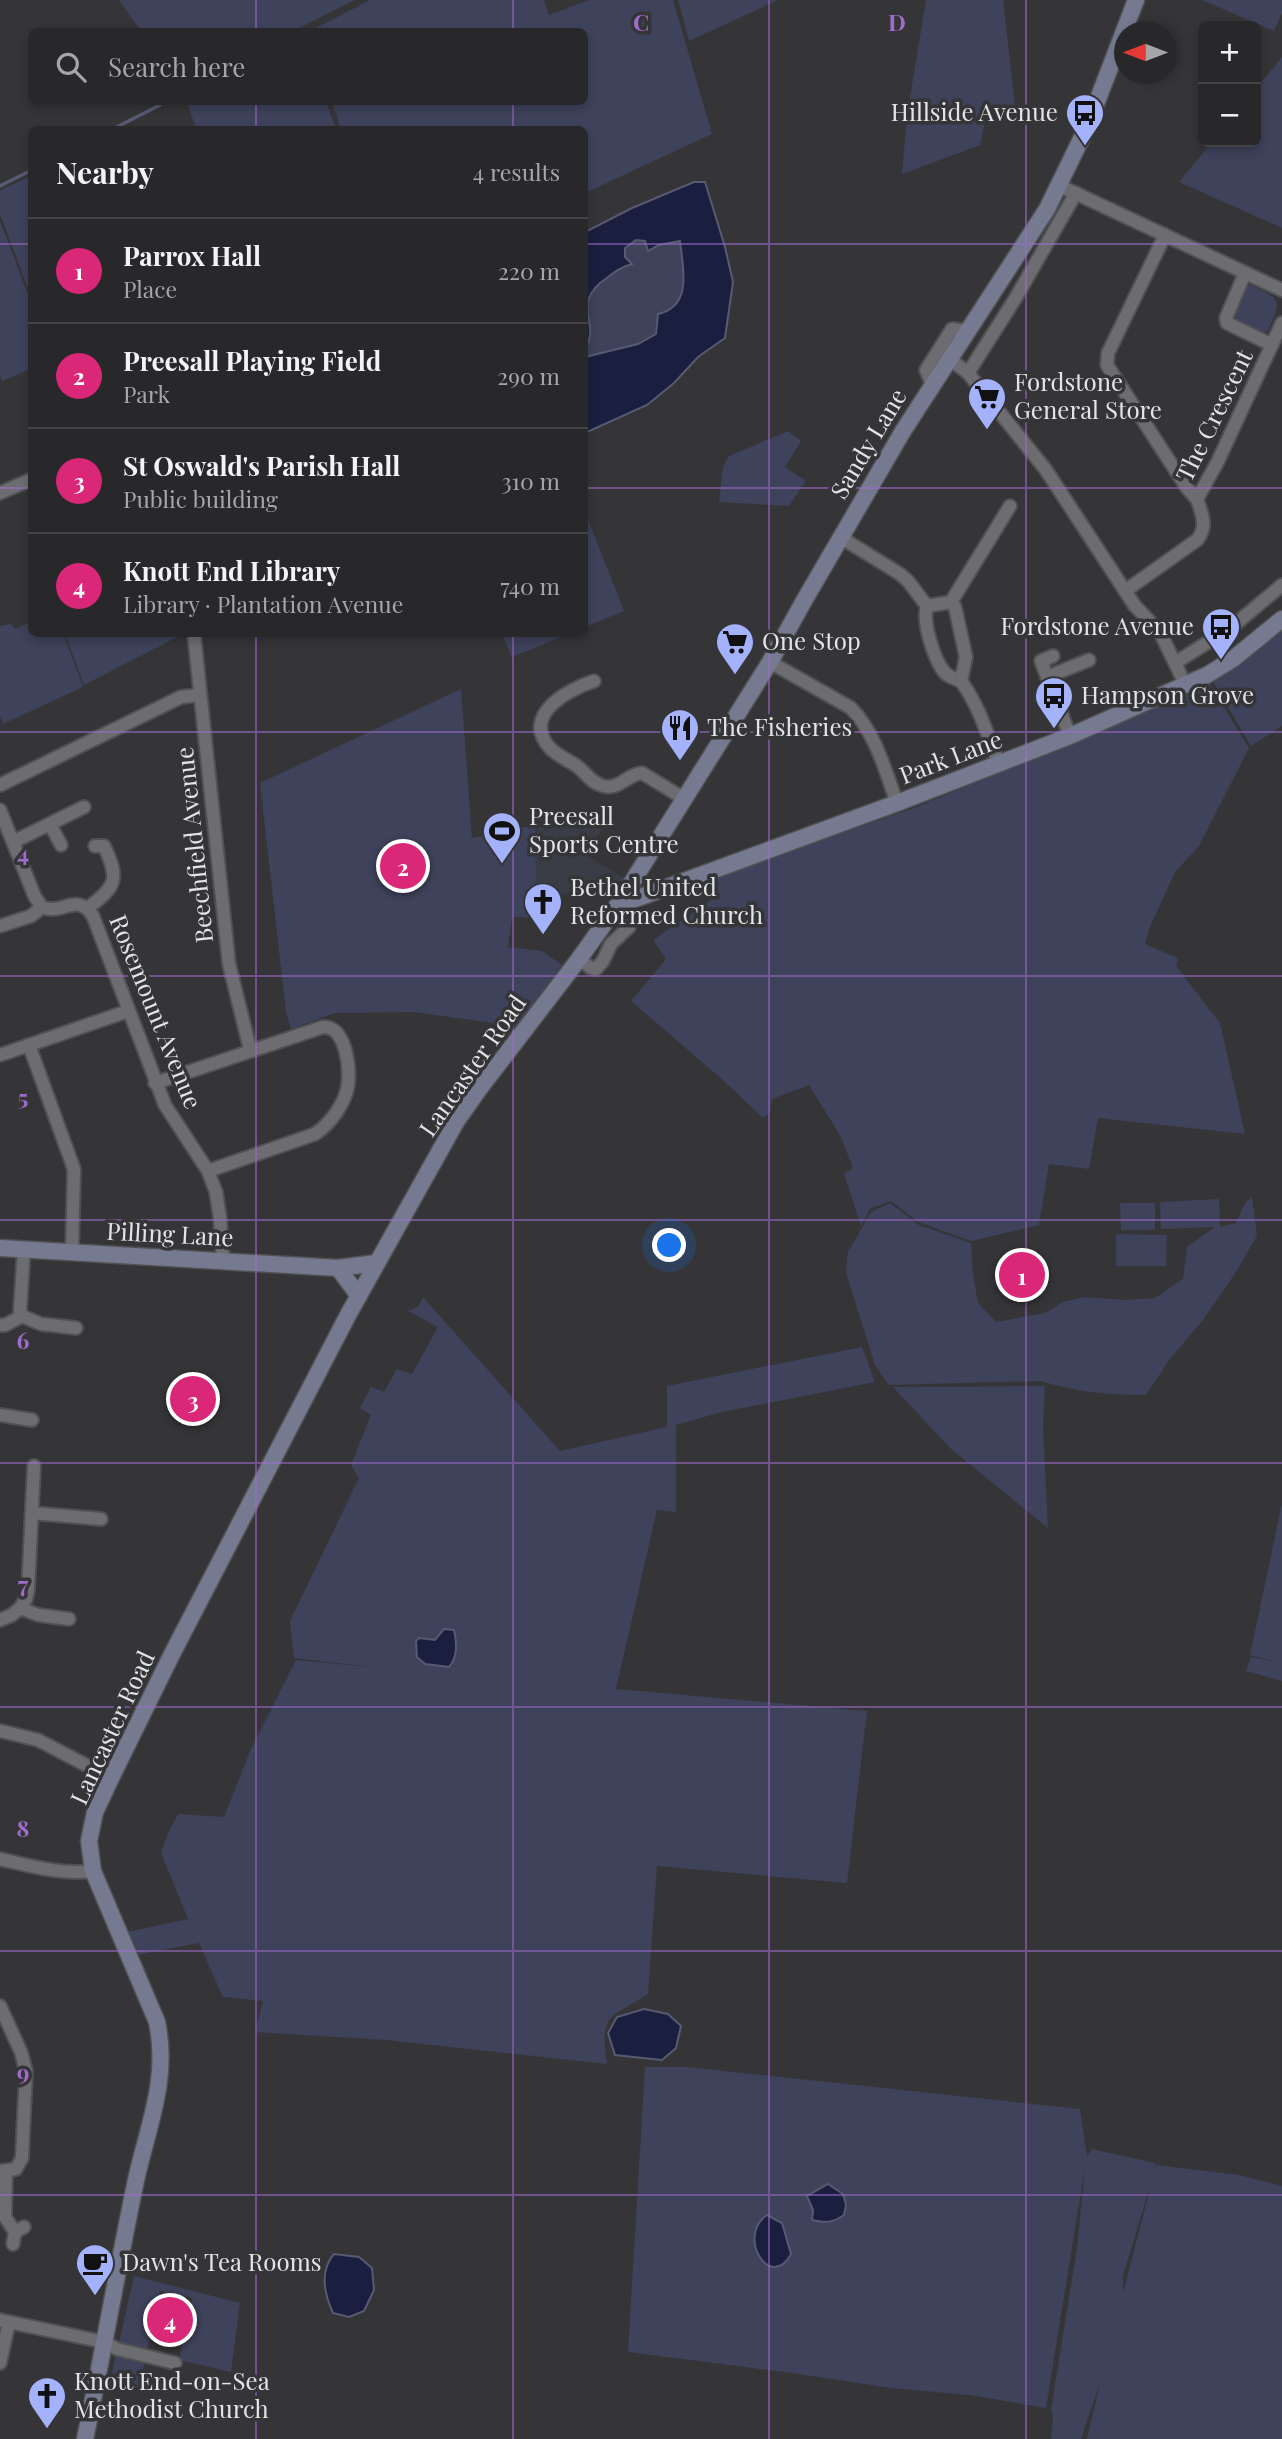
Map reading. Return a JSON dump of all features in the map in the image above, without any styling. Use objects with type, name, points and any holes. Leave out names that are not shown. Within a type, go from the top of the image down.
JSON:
[{"type":"main road","name":"Sandy Lane","points":[[619,902],[770,662],[840,537],[932,384],[1060,186],[1088,125],[1136,0]]},
{"type":"main road","name":"Park Lane","points":[[619,902],[627,902],[897,803],[1070,736],[1185,686],[1233,659],[1282,619]]},
{"type":"main road","points":[[638,869],[659,885],[660,890]]},
{"type":"main road","name":"Lancaster Road","points":[[85,2439],[136,2181],[159,2087],[162,2046],[156,2022],[93,1871],[89,1841],[95,1812],[172,1654],[359,1296],[469,1103],[619,902]]},
{"type":"main road","name":"Pilling Lane","points":[[0,1248],[374,1268]]},
{"type":"main road","points":[[338,1268],[359,1296]]},
{"type":"street","points":[[1060,186],[1282,290]]},
{"type":"street","points":[[968,373],[1016,299],[1076,193]]},
{"type":"street","points":[[1165,235],[1108,353],[1107,365],[1187,488],[1197,499]]},
{"type":"street","name":"The Crescent","points":[[1245,272],[1226,318],[1227,323],[1272,345]]},
{"type":"street","name":"The Crescent","points":[[1125,591],[1203,533],[1205,525],[1197,499],[1218,461],[1282,323]]},
{"type":"street","points":[[932,384],[926,370],[952,329],[968,331]]},
{"type":"street","points":[[950,359],[968,373],[1046,470],[1125,591],[1143,616],[1160,632],[1185,686]]},
{"type":"street","points":[[0,493],[28,481]]},
{"type":"street","points":[[927,606],[951,602],[1010,506]]},
{"type":"street","points":[[840,537],[900,574],[927,606]]},
{"type":"street","points":[[1175,663],[1232,627],[1282,585]]},
{"type":"street","points":[[951,602],[956,607],[965,643],[966,657],[961,681]]},
{"type":"street","points":[[927,606],[926,623],[939,660],[945,673],[961,681],[978,711],[999,764]]},
{"type":"street","name":"Beechfield Avenue","points":[[194,637],[229,964],[250,1049]]},
{"type":"street","points":[[1053,656],[1041,661],[1070,736]]},
{"type":"street","points":[[1047,677],[1090,660]]},
{"type":"street","points":[[770,662],[851,708],[861,718],[875,744],[897,803]]},
{"type":"street","points":[[594,681],[571,689],[552,703],[542,722],[544,741],[558,755],[598,784],[620,784],[633,775],[642,773],[683,798]]},
{"type":"street","points":[[0,785],[181,697],[199,695]]},
{"type":"street","points":[[13,842],[85,807]]},
{"type":"street","points":[[0,810],[35,897],[42,907]]},
{"type":"street","points":[[50,824],[61,845]]},
{"type":"street","points":[[88,908],[108,892],[114,884],[115,876],[104,846],[95,846]]},
{"type":"street","name":"Rosemount Avenue","points":[[0,926],[31,916],[42,907],[54,909],[80,904],[88,908],[165,1105],[208,1171],[218,1205],[223,1260]]},
{"type":"street","points":[[579,959],[591,968],[600,966],[609,947],[629,926]]},
{"type":"street","points":[[0,1055],[128,1011]]},
{"type":"street","points":[[155,1083],[250,1049],[323,1027],[334,1028],[343,1040],[348,1076],[345,1094],[329,1124],[315,1134],[208,1171]]},
{"type":"street","points":[[29,1045],[74,1169],[72,1252]]},
{"type":"street","points":[[22,1317],[20,1310],[24,1249]]},
{"type":"street","points":[[0,1325],[22,1317],[41,1324],[76,1328]]},
{"type":"street","points":[[0,1415],[32,1420]]},
{"type":"street","points":[[0,1620],[20,1608],[28,1590],[34,1466]]},
{"type":"street","points":[[32,1513],[102,1519]]},
{"type":"street","points":[[20,1608],[38,1615],[69,1619]]},
{"type":"street","points":[[1,1731],[37,1740],[111,1777]]},
{"type":"street","points":[[0,1859],[50,1871],[93,1871]]},
{"type":"street","points":[[0,2006],[21,2052],[26,2071],[22,2158],[16,2169],[3,2171],[5,2217],[18,2234]]},
{"type":"street","points":[[0,2363],[5,2321],[104,2342],[117,2349],[175,2363]]},
{"type":"shaded area","points":[[119,0],[355,0],[299,28],[139,28]]},
{"type":"shaded area","points":[[370,0],[544,0],[549,15],[589,0],[673,0],[712,134],[588,192],[588,126],[340,126],[333,105],[588,105],[588,28],[316,28]]},
{"type":"shaded area","points":[[678,0],[778,0],[689,41]]},
{"type":"shaded area","points":[[926,0],[1003,0],[1017,123],[986,117],[980,145],[902,174],[907,116]]},
{"type":"shaded area","points":[[1202,0],[1282,0],[1282,13],[1274,31],[1261,25],[1261,21],[1251,21]]},
{"type":"shaded area","points":[[1282,57],[1282,228],[1179,182],[1208,147],[1261,147],[1261,83]]},
{"type":"shaded area","points":[[188,105],[327,105],[335,126],[195,126]]},
{"type":"shaded area","points":[[28,177],[28,288],[0,214],[0,190]]},
{"type":"shaded area","points":[[694,182],[705,182],[733,282],[725,338],[698,357],[674,383],[647,405],[588,432],[588,356],[638,344],[656,334],[658,314],[677,303],[683,285],[680,241],[659,245],[648,251],[645,241],[636,240],[625,248],[625,257],[632,264],[596,287],[588,304],[588,230],[632,208]]},
{"type":"shaded area","points":[[0,221],[28,294],[28,370],[2,381]]},
{"type":"shaded area","points":[[636,240],[645,241],[648,251],[659,245],[680,241],[684,274],[681,294],[677,303],[658,314],[656,334],[638,344],[588,356],[590,295],[607,277],[631,264],[625,257],[625,248]]},
{"type":"shaded area","points":[[1251,285],[1274,298],[1277,306],[1268,331],[1261,334],[1233,321],[1232,316],[1245,288]]},
{"type":"shaded area","points":[[588,313],[590,330],[588,342]]},
{"type":"shaded area","points":[[788,431],[801,441],[785,467],[806,481],[789,506],[719,502],[723,467],[729,456]]},
{"type":"shaded area","points":[[588,520],[624,611],[588,625]]},
{"type":"shaded area","points":[[28,623],[28,637],[64,637],[83,687],[3,724],[0,716],[0,626],[11,624],[15,629]]},
{"type":"shaded area","points":[[1282,627],[1282,726],[1251,746],[1212,680]]},
{"type":"shaded area","points":[[66,637],[177,637],[84,685]]},
{"type":"shaded area","points":[[503,637],[562,637],[512,657]]},
{"type":"shaded area","points":[[1209,683],[1249,748],[1199,846],[1175,872],[1145,944],[1178,958],[1176,966],[1220,1023],[1245,1134],[1098,1118],[1089,1169],[1049,1164],[1039,1225],[971,1241],[918,1222],[891,1201],[870,1209],[861,1226],[844,1174],[853,1168],[841,1137],[809,1085],[772,1099],[770,1113],[763,1118],[631,1001],[666,959],[653,940],[711,900],[704,881],[917,807]]},
{"type":"shaded area","points":[[461,689],[472,838],[535,825],[537,918],[512,917],[508,947],[542,951],[562,965],[516,1026],[413,1012],[335,1013],[291,1029],[286,1012],[260,783]]},
{"type":"shaded area","points":[[591,814],[606,823],[586,855],[625,879],[616,894],[536,894],[535,825]]},
{"type":"shaded area","points":[[1252,1197],[1257,1236],[1203,1320],[1170,1359],[1146,1395],[1093,1392],[1041,1381],[889,1385],[875,1365],[846,1273],[848,1252],[871,1212],[890,1203],[919,1225],[971,1243],[978,1303],[996,1322],[1045,1313],[1063,1302],[1084,1297],[1124,1300],[1155,1298],[1183,1279],[1187,1247],[1215,1227],[1161,1229],[1160,1202],[1219,1199],[1220,1227],[1236,1223],[1245,1203]]},
{"type":"shaded area","points":[[1120,1203],[1155,1203],[1155,1230],[1121,1230]]},
{"type":"shaded area","points":[[1116,1234],[1167,1235],[1166,1266],[1116,1266]]},
{"type":"shaded area","points":[[423,1297],[560,1451],[667,1427],[667,1386],[862,1347],[875,1382],[722,1412],[676,1425],[676,1512],[657,1510],[616,1689],[867,1711],[847,1883],[657,1866],[648,1994],[610,2019],[605,2035],[607,2064],[386,2040],[255,2032],[263,2001],[223,1997],[199,1943],[138,1955],[127,1932],[188,1919],[161,1853],[168,1833],[178,1814],[224,1817],[250,1751],[296,1660],[380,1668],[294,1658],[290,1621],[359,1478],[351,1465],[371,1415],[360,1408],[371,1387],[384,1392],[397,1369],[412,1374],[438,1327],[408,1311],[418,1307]]},
{"type":"shaded area","points":[[1045,1386],[1043,1427],[1048,1528],[951,1449],[893,1387]]},
{"type":"shaded area","points":[[1282,1503],[1282,1681],[1246,1671],[1251,1657],[1281,1663],[1250,1655]]},
{"type":"shaded area","points":[[444,1629],[454,1630],[456,1650],[452,1663],[449,1667],[425,1664],[417,1657],[416,1641],[419,1638],[435,1640]]},
{"type":"shaded area","points":[[644,2009],[668,2014],[681,2026],[676,2048],[662,2060],[615,2055],[608,2033],[617,2017]]},
{"type":"shaded area","points":[[645,2067],[687,2067],[1080,2109],[1087,2156],[1092,2149],[1155,2163],[1154,2171],[1156,2165],[1239,2175],[1282,2186],[1282,2439],[1087,2439],[1100,2383],[1081,2439],[1051,2439],[1051,2410],[1077,2248],[1085,2167],[1046,2408],[969,2395],[891,2388],[628,2352]],"holes":[[[1149,2193],[1123,2293],[1123,2276]]]},
{"type":"shaded area","points":[[828,2184],[843,2194],[846,2205],[844,2215],[829,2222],[812,2220],[813,2210],[807,2196]]},
{"type":"shaded area","points":[[767,2215],[782,2223],[791,2254],[783,2264],[774,2267],[766,2264],[755,2247],[758,2224]]},
{"type":"shaded area","points":[[334,2254],[359,2257],[372,2268],[374,2290],[364,2311],[349,2317],[333,2313],[325,2290],[326,2268]]},
{"type":"shaded area","points":[[134,2276],[240,2303],[231,2372],[179,2360],[192,2298],[160,2291],[139,2388],[110,2382]]},
{"type":"waterway","points":[[119,126],[160,105]]},
{"type":"waterway","points":[[0,186],[28,172]]},
{"type":"place","name":"Hillside Avenue","points":[[1085,147]]},
{"type":"place","name":"Fordstone General Store","points":[[987,431]]},
{"type":"place","name":"Fordstone Avenue","points":[[1221,661]]},
{"type":"place","name":"One Stop","points":[[735,676]]},
{"type":"place","name":"Hampson Grove","points":[[1054,730]]},
{"type":"place","name":"The Fisheries","points":[[680,762]]},
{"type":"place","name":"Preesall Sports Centre","points":[[502,865]]},
{"type":"place","name":"Preesall Playing Field","points":[[403,866]]},
{"type":"place","name":"Bethel United Reformed Church","points":[[543,936]]},
{"type":"place","name":"Parrox Hall","points":[[1022,1275]]},
{"type":"place","name":"St Oswald's Parish Hall","points":[[193,1399]]},
{"type":"place","name":"Dawn's Tea Rooms","points":[[95,2297]]},
{"type":"place","name":"Knott End Library","points":[[170,2320]]},
{"type":"place","name":"Knott End-on-Sea Methodist Church","points":[[47,2430]]}]
